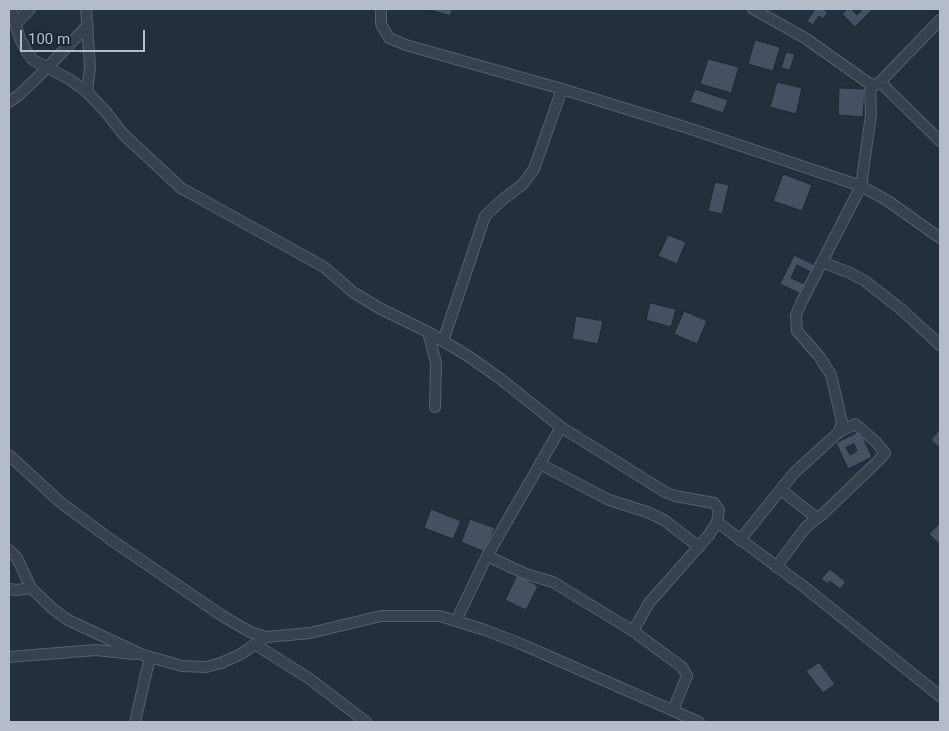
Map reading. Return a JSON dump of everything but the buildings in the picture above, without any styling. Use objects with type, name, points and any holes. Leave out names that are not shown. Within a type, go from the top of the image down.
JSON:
[{"type":"street","points":[[11,9],[27,52],[33,60],[69,79],[87,92],[123,134],[181,188],[324,267],[354,293],[381,309],[428,332],[468,356],[498,377],[561,427],[665,492],[675,496],[714,503],[719,510],[717,522],[709,535],[649,603],[633,631]]},
{"type":"street","points":[[16,24],[30,9]]},
{"type":"street","points":[[86,9],[90,67],[87,92]]},
{"type":"street","points":[[381,9],[381,24],[389,38],[406,46],[562,89],[688,128],[861,186],[895,206],[940,238]]},
{"type":"street","points":[[753,9],[805,38],[875,83],[940,142]]},
{"type":"street","points":[[839,432],[842,422],[831,375],[819,356],[797,331],[796,315],[861,186],[875,83],[940,20]]},
{"type":"street","points":[[9,102],[48,67],[88,25]]},
{"type":"street","points":[[443,341],[485,216],[523,184],[534,170],[562,89]]},
{"type":"street","points":[[822,262],[865,281],[902,310],[940,345]]},
{"type":"street","points":[[428,332],[436,363],[435,407]]},
{"type":"street","points":[[740,540],[794,474],[839,432],[855,424],[876,442],[885,453],[806,527],[776,567]]},
{"type":"street","points":[[456,621],[487,556],[561,427]]},
{"type":"street","points":[[9,455],[60,502],[110,539],[221,615],[250,632],[266,637],[310,633],[381,616],[440,616],[521,644],[617,688],[699,722]]},
{"type":"street","points":[[540,464],[609,500],[647,512],[664,520],[699,546]]},
{"type":"street","points":[[781,490],[817,518]]},
{"type":"street","points":[[717,522],[803,586],[940,696]]},
{"type":"street","points":[[9,550],[17,558],[31,588],[53,609],[68,620],[146,656]]},
{"type":"street","points":[[487,556],[526,574],[553,582],[633,631],[685,671],[687,676],[673,710]]},
{"type":"street","points":[[9,589],[31,588]]},
{"type":"street","points":[[9,657],[96,650],[146,656],[182,666],[206,667],[221,663],[256,645],[266,637]]},
{"type":"street","points":[[256,645],[310,679],[366,722]]},
{"type":"street","points":[[135,722],[146,656]]}]
